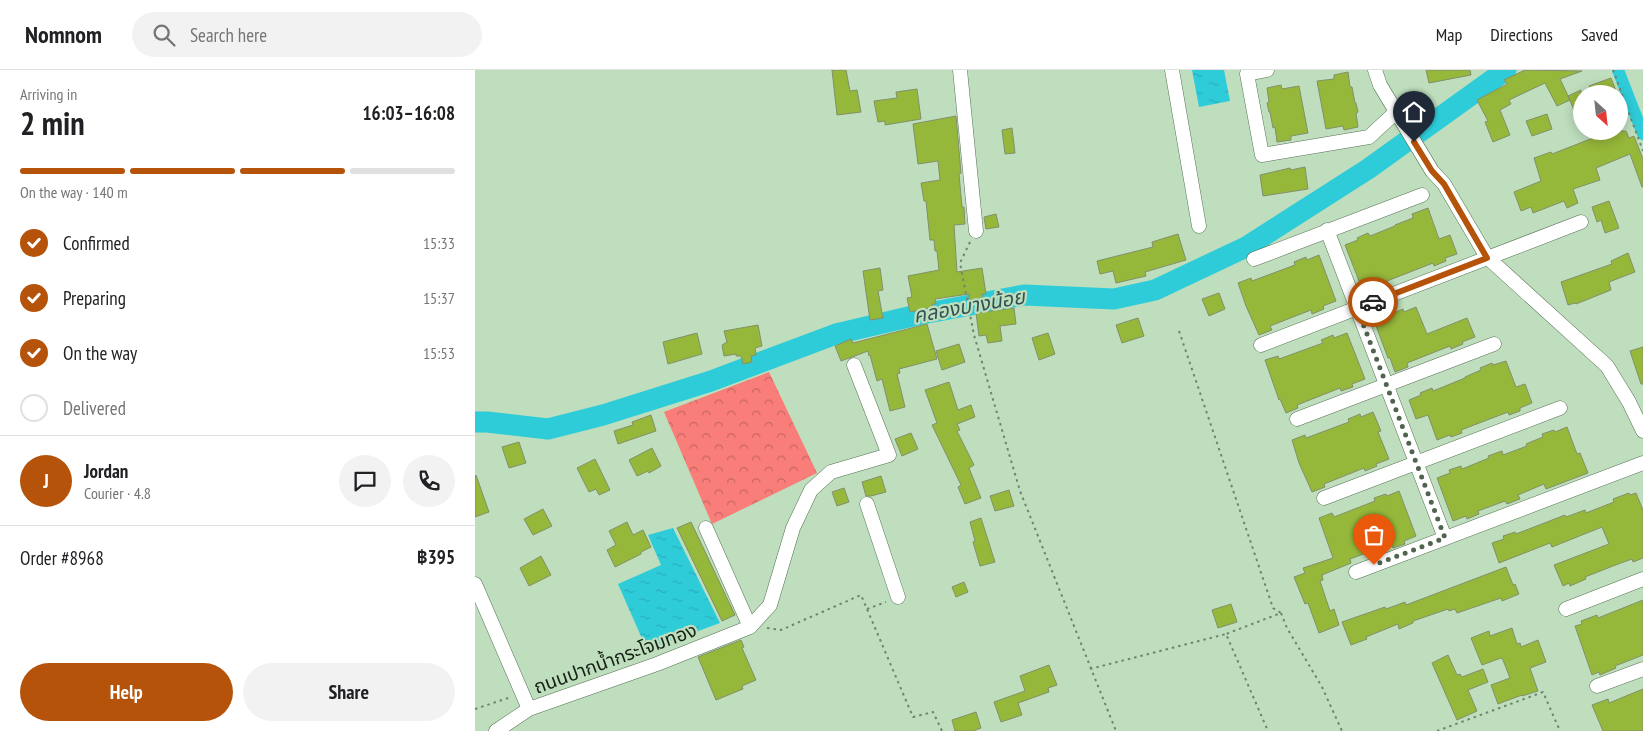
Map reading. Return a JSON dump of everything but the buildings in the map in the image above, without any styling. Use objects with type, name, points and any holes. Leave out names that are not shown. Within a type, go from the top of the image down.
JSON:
[{"type":"street","points":[[960,70],[976,231]]},
{"type":"street","points":[[1172,70],[1199,226]]},
{"type":"street","points":[[1267,70],[1247,74],[1262,155],[1369,137],[1396,112]]},
{"type":"street","points":[[1375,70],[1380,85],[1396,112],[1432,171],[1444,184],[1487,258],[1607,366],[1629,402],[1643,431]]},
{"type":"street","points":[[1254,259],[1422,195]]},
{"type":"street","points":[[1261,345],[1581,222]]},
{"type":"street","points":[[1327,230],[1445,538]]},
{"type":"street","points":[[1297,420],[1494,344]]},
{"type":"street","points":[[706,528],[750,627],[770,605],[793,528],[811,490],[831,472],[889,455],[853,365]]},
{"type":"street","points":[[1324,498],[1560,408]]},
{"type":"street","points":[[1356,572],[1643,463]]},
{"type":"street","points":[[867,504],[898,597]]},
{"type":"street","points":[[1567,609],[1643,580]]},
{"type":"street","points":[[475,584],[529,709]]},
{"type":"street","name":"ถนนปากน้ำกระโจมทอง","points":[[496,731],[529,709],[657,664],[750,627]]},
{"type":"street","points":[[1597,686],[1643,668]]},
{"type":"path","points":[[1613,70],[1643,151]]},
{"type":"path","points":[[976,231],[960,263],[974,335],[1020,490],[1090,670],[1116,731]]},
{"type":"path","points":[[1179,331],[1273,608],[1281,613],[1287,628],[1321,687],[1342,731]]},
{"type":"path","points":[[750,627],[761,626],[781,630],[861,595],[913,717],[933,712],[942,731]]},
{"type":"path","points":[[867,609],[898,597]]},
{"type":"path","points":[[1090,670],[1226,634],[1281,613]]},
{"type":"path","points":[[1226,634],[1268,731]]},
{"type":"path","points":[[1437,731],[1543,692],[1560,731]]},
{"type":"path","points":[[475,709],[522,693]]},
{"type":"green space","points":[[769,372],[817,473],[712,524],[664,412]]},
{"type":"water","points":[[1192,70],[1224,70],[1230,101],[1199,107]]},
{"type":"water","points":[[673,528],[720,623],[647,650],[618,584],[661,565],[648,535]]},
{"type":"waterway","name":"คลองบางน้อย","points":[[475,422],[548,429],[603,415],[711,381],[836,334],[917,315],[1024,295],[1114,299],[1155,290],[1246,247],[1368,169],[1506,70]]},
{"type":"waterway","points":[[1618,70],[1643,134]]},
{"type":"way so far","points":[[1373,302],[1357,308],[1445,538],[1374,565]]},
{"type":"route","points":[[1373,302],[1487,258],[1444,184],[1432,171],[1414,142]]}]
